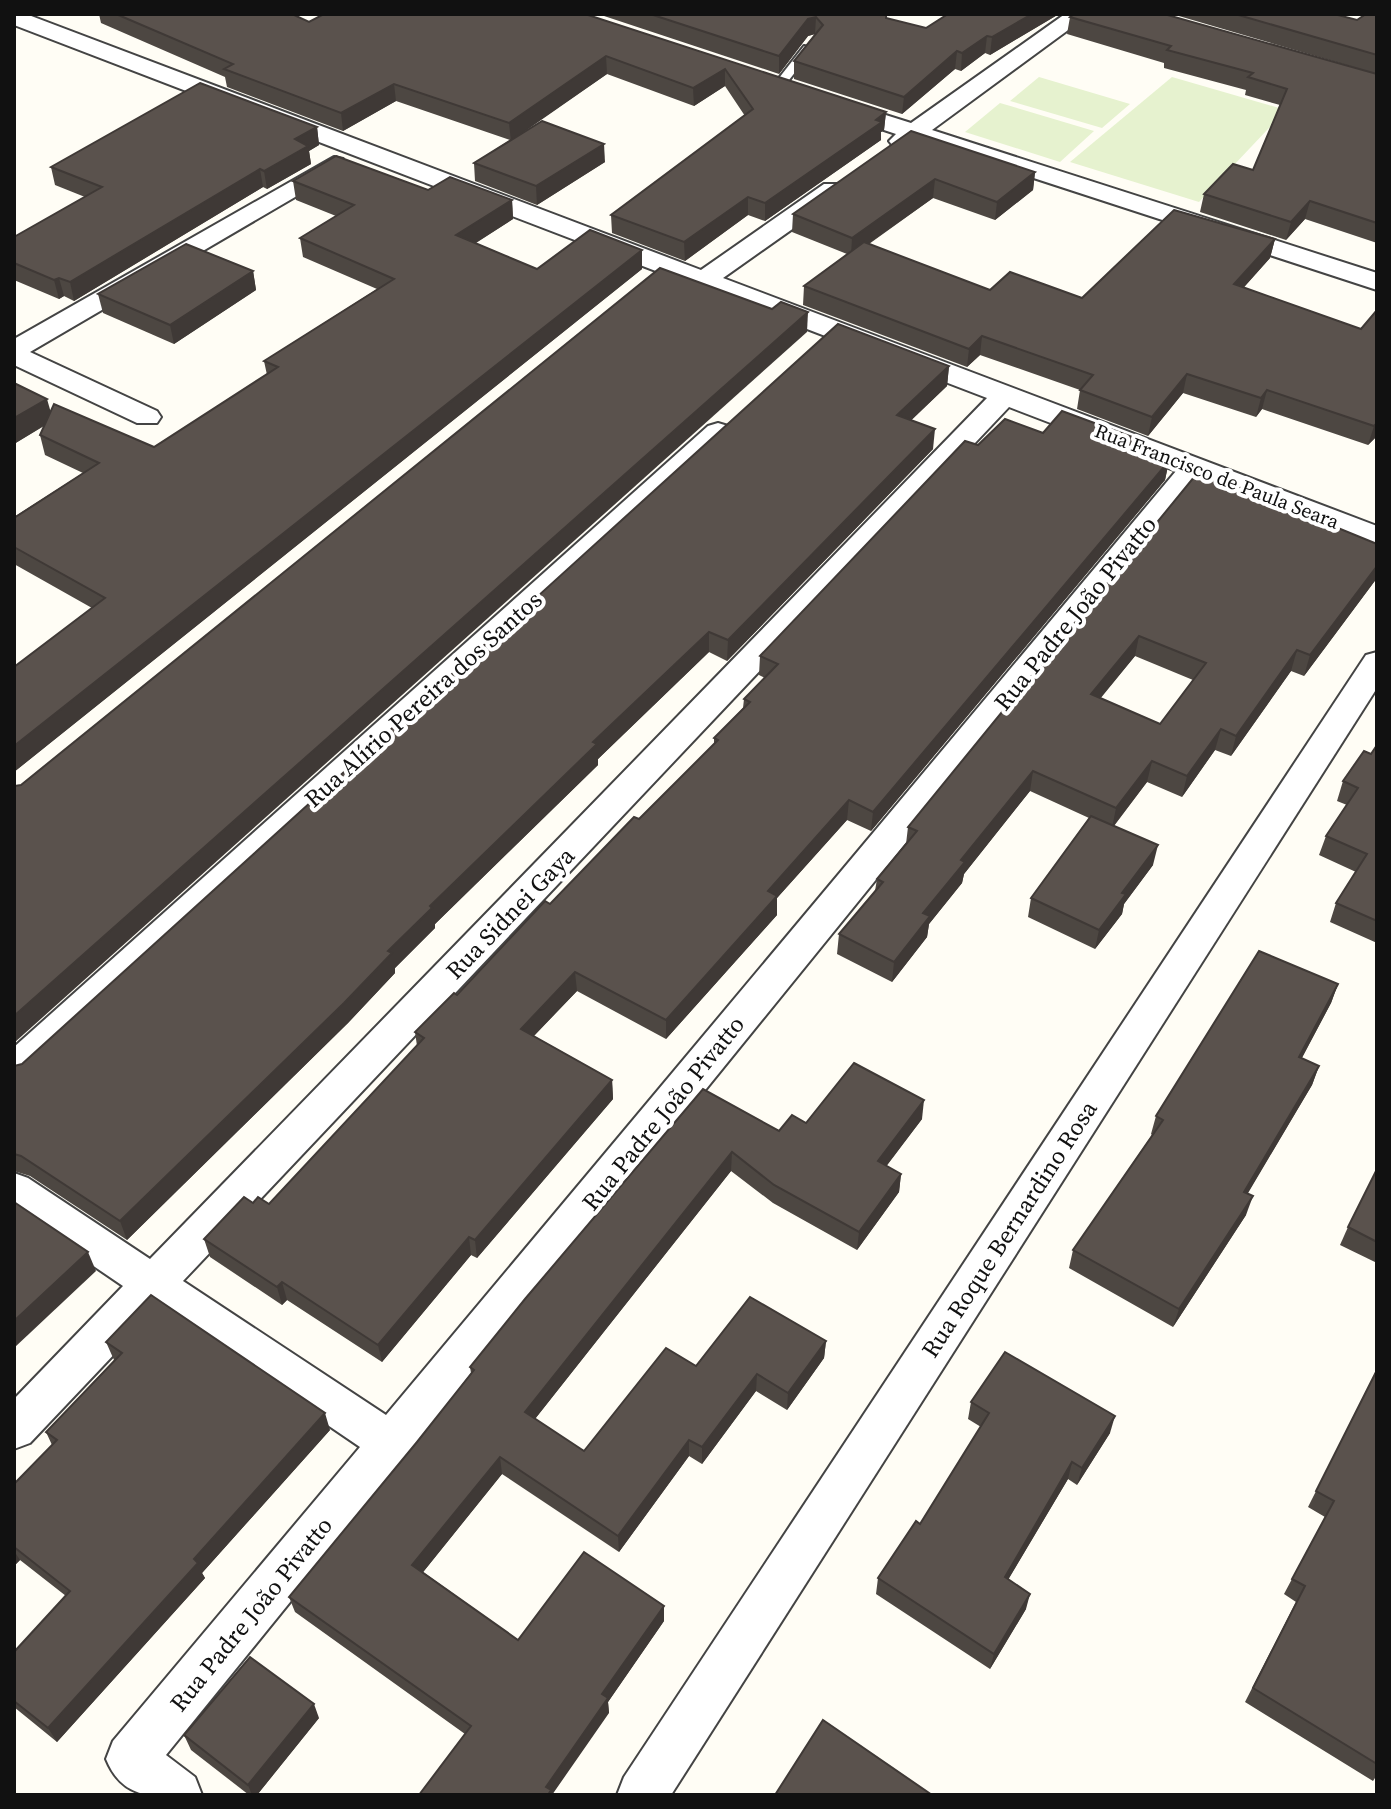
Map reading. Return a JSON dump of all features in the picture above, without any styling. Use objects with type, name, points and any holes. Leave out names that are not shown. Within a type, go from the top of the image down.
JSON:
[{"type":"street","points":[[877,158],[1079,14]]},
{"type":"street","name":"Rua Francisco de Paula Seara","points":[[14,17],[67,26],[360,149],[704,280],[820,340],[1005,395],[1377,537]]},
{"type":"street","points":[[770,84],[1377,282]]},
{"type":"street","points":[[14,352],[360,149]]},
{"type":"street","points":[[704,280],[852,175]]},
{"type":"street","points":[[642,286],[667,266]]},
{"type":"street","points":[[14,352],[147,417]]},
{"type":"street","name":"Rua Sidnei Gaya","points":[[14,1429],[1005,395]]},
{"type":"street","name":"Rua Alírio Pereira dos Santos","points":[[14,1070],[737,415]]},
{"type":"street","name":"Rua Padre João Pivatto","points":[[177,1795],[131,1759],[1194,468]]},
{"type":"street","name":"Rua Roque Bernardino Rosa","points":[[642,1795],[1377,663]]},
{"type":"street","points":[[14,1190],[391,1443]]},
{"type":"lane","points":[[770,84],[814,40]]},
{"type":"green space","points":[[1039,77],[1130,104],[1102,128],[1010,101]]},
{"type":"green space","points":[[1172,77],[1286,110],[1199,202],[1070,162]]},
{"type":"green space","points":[[1000,103],[1094,131],[1060,162],[965,132]]},
{"type":"building","points":[[116,14],[292,14],[309,22],[324,14],[585,14],[886,112],[876,120],[882,122],[765,203],[748,197],[684,242],[611,215],[753,109],[725,69],[693,88],[606,56],[509,123],[394,84],[341,113],[224,69],[233,64]]},
{"type":"building","points":[[650,14],[886,14],[886,18],[926,28],[948,14],[1032,14],[992,37],[987,36],[962,53],[957,51],[904,97],[794,61],[823,25],[816,17],[808,19],[779,56]]},
{"type":"building","points":[[1074,14],[1164,14],[1377,74],[1377,223],[1310,201],[1291,222],[1204,194],[1233,164],[1253,170],[1287,89],[1248,77],[1253,73],[1167,50],[1171,46],[1070,17]]},
{"type":"building","points":[[1235,14],[1334,14],[1357,20],[1366,14],[1377,14],[1377,55]]},
{"type":"building","points":[[200,83],[317,127],[295,139],[308,146],[264,171],[260,169],[70,282],[59,278],[54,280],[14,263],[14,237],[102,187],[51,167]]},
{"type":"building","points":[[542,121],[604,144],[536,186],[474,163]]},
{"type":"building","points":[[911,131],[1035,172],[997,202],[935,179],[852,238],[793,214]]},
{"type":"building","points":[[336,156],[428,190],[450,177],[512,200],[456,235],[537,269],[590,230],[642,250],[14,746],[14,667],[105,598],[14,547],[14,518],[99,463],[40,435],[54,404],[154,447],[278,367],[264,361],[394,279],[300,238],[354,205],[293,181]]},
{"type":"building","points":[[1174,210],[1275,239],[1234,284],[1361,329],[1377,310],[1377,423],[1374,426],[1267,390],[1261,398],[1187,374],[1152,417],[1080,390],[1093,375],[982,336],[969,349],[804,286],[864,242],[990,290],[1010,272],[1082,298]]},
{"type":"building","points":[[186,244],[253,271],[170,325],[98,294]]},
{"type":"building","points":[[660,268],[772,309],[781,302],[808,312],[14,1016],[14,786],[21,785]]},
{"type":"building","points":[[838,324],[949,366],[897,415],[935,429],[728,640],[709,632],[593,742],[597,744],[430,906],[432,908],[388,951],[392,953],[344,1003],[120,1221],[14,1154],[14,1066],[22,1064]]},
{"type":"building","points":[[14,383],[47,399],[14,418]]},
{"type":"building","points":[[1062,411],[1135,438],[1131,444],[1169,461],[873,812],[849,800],[768,891],[777,896],[666,1020],[575,972],[521,1029],[612,1080],[475,1240],[469,1237],[378,1345],[282,1282],[277,1287],[204,1239],[244,1197],[253,1203],[258,1197],[269,1204],[424,1038],[415,1032],[454,993],[457,995],[545,901],[550,904],[634,817],[639,819],[718,740],[714,738],[750,702],[744,699],[778,664],[760,656],[965,441],[978,445],[1005,419],[1043,433]]},
{"type":"building","points":[[1199,471],[1377,544],[1377,566],[1310,655],[1297,650],[1236,736],[1221,729],[1187,776],[1152,761],[1116,808],[1033,771],[961,860],[965,862],[923,913],[930,916],[894,962],[839,934],[883,882],[877,879],[917,831],[908,827]],"holes":[[[1139,636],[1206,663],[1160,724],[1091,694]]]},
{"type":"building","points":[[1377,745],[1377,921],[1336,903],[1367,854],[1326,836],[1358,788],[1343,781],[1364,751],[1371,754]]},
{"type":"building","points":[[1091,816],[1158,845],[1099,930],[1031,898]]},
{"type":"building","points":[[1259,951],[1338,984],[1299,1057],[1319,1066],[1244,1192],[1253,1196],[1179,1309],[1073,1250],[1163,1120],[1156,1116]]},
{"type":"building","points":[[854,1063],[924,1100],[878,1161],[901,1174],[859,1232],[774,1185],[732,1152],[525,1412],[584,1451],[666,1348],[696,1366],[750,1297],[826,1341],[788,1393],[757,1374],[702,1447],[689,1440],[618,1536],[500,1457],[412,1565],[518,1640],[584,1552],[664,1606],[602,1694],[608,1698],[546,1787],[551,1790],[548,1795],[419,1795],[471,1726],[289,1597],[417,1442],[474,1370],[470,1367],[525,1299],[703,1089],[779,1131],[792,1115],[806,1123]]},
{"type":"building","points":[[1377,1171],[1377,1242],[1348,1227]]},
{"type":"building","points":[[14,1202],[88,1252],[14,1321]]},
{"type":"building","points":[[151,1295],[325,1413],[194,1559],[198,1563],[48,1728],[14,1701],[14,1652],[70,1591],[14,1547],[14,1484],[57,1440],[46,1432],[122,1353],[106,1342]]},
{"type":"building","points":[[1005,1352],[1115,1416],[1082,1468],[1072,1462],[1005,1577],[1030,1594],[994,1654],[878,1578],[916,1521],[920,1524],[989,1413],[971,1402]]},
{"type":"building","points":[[1377,1370],[1377,1764],[1253,1688],[1305,1586],[1292,1579],[1334,1501],[1316,1491]]},
{"type":"building","points":[[250,1657],[314,1704],[248,1785],[184,1735]]},
{"type":"building","points":[[823,1720],[932,1795],[775,1795]]}]
